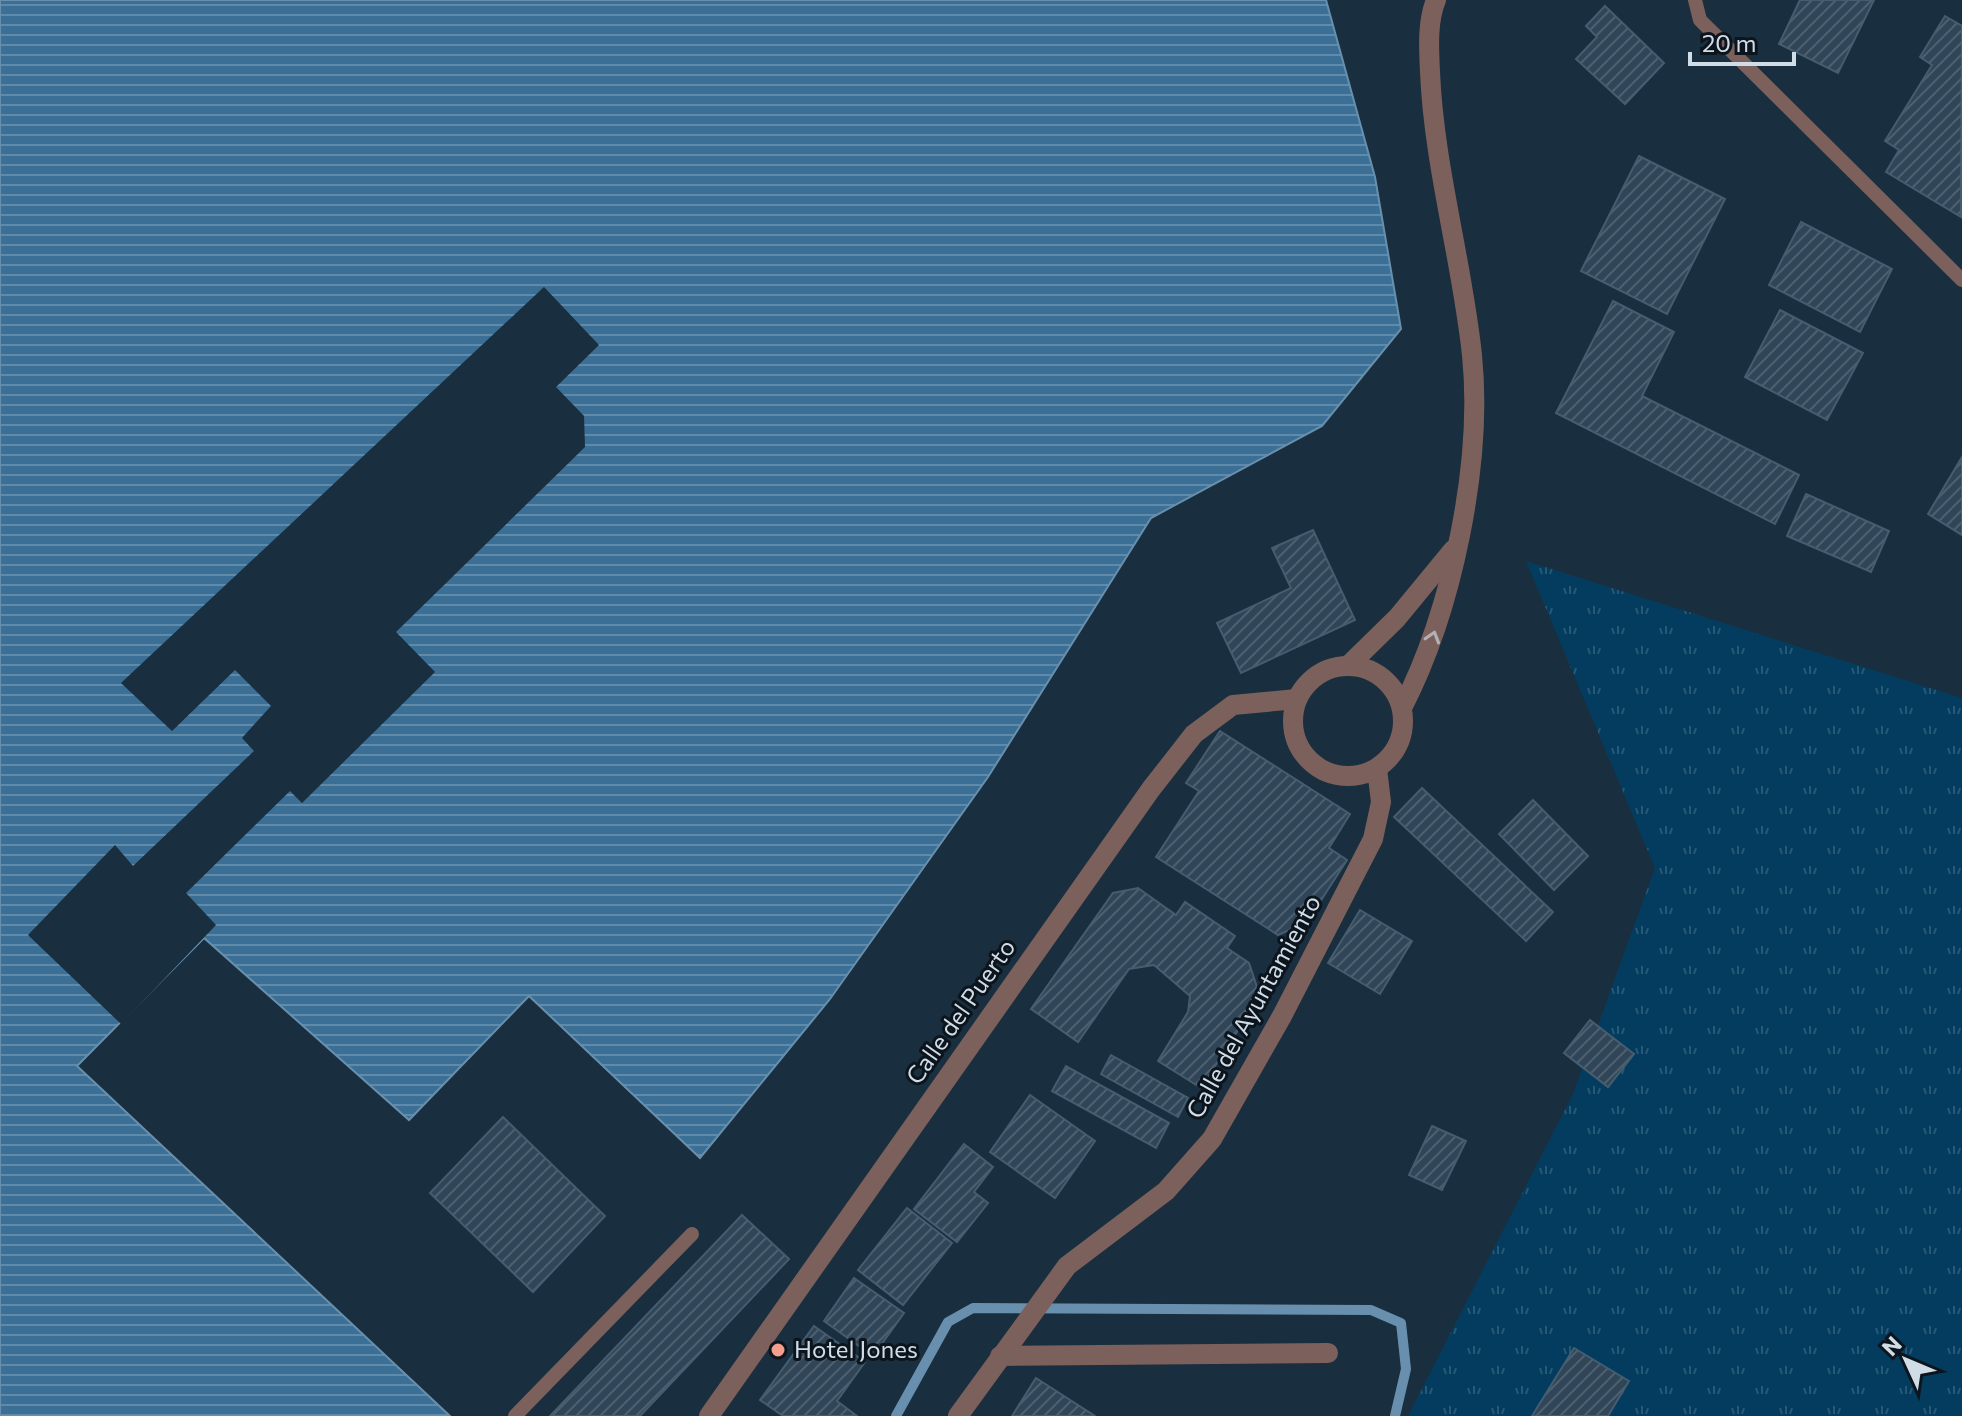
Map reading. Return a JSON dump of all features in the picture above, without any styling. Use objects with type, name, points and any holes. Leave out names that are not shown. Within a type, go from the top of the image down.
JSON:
[{"type":"street","points":[[1402,708],[1425,663],[1456,547],[1476,434],[1472,355],[1432,112],[1429,41],[1436,0]]},
{"type":"street","points":[[1348,666],[1397,618],[1456,547]]},
{"type":"street","points":[[1348,666],[1366,668],[1395,691],[1402,708],[1403,725],[1399,742],[1377,769],[1343,777],[1312,763],[1300,750],[1294,733],[1293,716],[1297,699],[1318,675],[1348,666]]},
{"type":"street","name":"Calle del Puerto","points":[[709,1416],[1142,802],[1194,734],[1233,705],[1297,699]]},
{"type":"street","name":"Calle del Ayuntamiento","points":[[958,1416],[1067,1266],[1166,1191],[1212,1139],[1282,1016],[1373,839],[1381,802],[1377,769]]},
{"type":"street","points":[[1000,1356],[1328,1353]]},
{"type":"lane","points":[[1695,0],[1700,20],[1962,280]]},
{"type":"lane","points":[[515,1416],[692,1234]]},
{"type":"green space","points":[[1526,561],[1962,698],[1962,1416],[1408,1416],[1573,1094],[1655,868]]},
{"type":"shaded area","points":[[0,0],[1326,0],[1375,177],[1401,329],[1322,426],[1151,518],[988,777],[830,999],[700,1158],[529,996],[409,1120],[204,938],[77,1066],[450,1416],[0,1416]]},
{"type":"pier","points":[[544,287],[599,345],[556,387],[584,416],[585,447],[396,632],[435,672],[302,803],[290,791],[186,893],[216,925],[121,1024],[28,935],[115,845],[133,866],[254,751],[242,738],[271,706],[235,670],[172,731],[121,683]]},
{"type":"building","points":[[1800,0],[1874,0],[1838,73],[1779,44]]},
{"type":"building","points":[[1605,6],[1664,63],[1625,104],[1576,59],[1597,37],[1586,26]]},
{"type":"building","points":[[1945,16],[1962,26],[1961,217],[1886,172],[1899,150],[1885,141],[1932,65],[1920,57]]},
{"type":"building","points":[[1639,156],[1725,199],[1667,314],[1581,271]]},
{"type":"building","points":[[1801,222],[1892,269],[1860,332],[1769,285]]},
{"type":"building","points":[[1613,301],[1674,332],[1642,396],[1799,475],[1775,524],[1556,413]]},
{"type":"building","points":[[1780,310],[1863,353],[1827,420],[1745,377]]},
{"type":"building","points":[[1962,457],[1962,535],[1928,514]]},
{"type":"building","points":[[1806,494],[1889,531],[1871,572],[1787,536]]},
{"type":"building","points":[[1313,530],[1355,620],[1241,673],[1217,623],[1291,588],[1272,548]]},
{"type":"building","points":[[1220,731],[1350,814],[1329,848],[1347,860],[1307,922],[1278,935],[1156,857],[1199,791],[1186,783]]},
{"type":"building","points":[[1422,788],[1553,912],[1526,941],[1394,817]]},
{"type":"building","points":[[1533,800],[1588,856],[1554,890],[1499,834]]},
{"type":"building","points":[[1138,888],[1176,915],[1185,902],[1235,936],[1227,948],[1249,963],[1260,996],[1201,1088],[1158,1061],[1188,1012],[1190,996],[1154,965],[1129,969],[1078,1042],[1031,1009],[1113,893]]},
{"type":"building","points":[[1360,910],[1412,941],[1380,994],[1328,963]]},
{"type":"building","points":[[1590,1020],[1634,1054],[1608,1087],[1564,1053]]},
{"type":"building","points":[[1111,1055],[1188,1098],[1178,1117],[1101,1074]]},
{"type":"building","points":[[1066,1066],[1169,1123],[1156,1148],[1052,1091]]},
{"type":"building","points":[[1030,1095],[1095,1141],[1055,1198],[990,1152]]},
{"type":"building","points":[[503,1117],[605,1216],[533,1292],[430,1193]]},
{"type":"building","points":[[1432,1126],[1466,1141],[1442,1190],[1409,1175]]},
{"type":"building","points":[[964,1144],[993,1167],[974,1192],[988,1203],[957,1242],[914,1209]]},
{"type":"building","points":[[907,1208],[952,1243],[903,1305],[858,1270]]},
{"type":"building","points":[[742,1215],[789,1259],[640,1416],[550,1416]]},
{"type":"building","points":[[854,1278],[904,1313],[873,1356],[824,1321]]},
{"type":"building","points":[[814,1326],[865,1362],[837,1401],[857,1416],[783,1416],[760,1400]]},
{"type":"building","points":[[1574,1348],[1629,1381],[1608,1416],[1532,1416]]},
{"type":"building","points":[[1036,1378],[1095,1416],[1012,1416]]},
{"type":"waterway","points":[[896,1416],[948,1322],[973,1308],[1371,1310],[1401,1323],[1406,1369],[1395,1416]]},
{"type":"place","name":"Hotel Jones","points":[[778,1350]]}]
